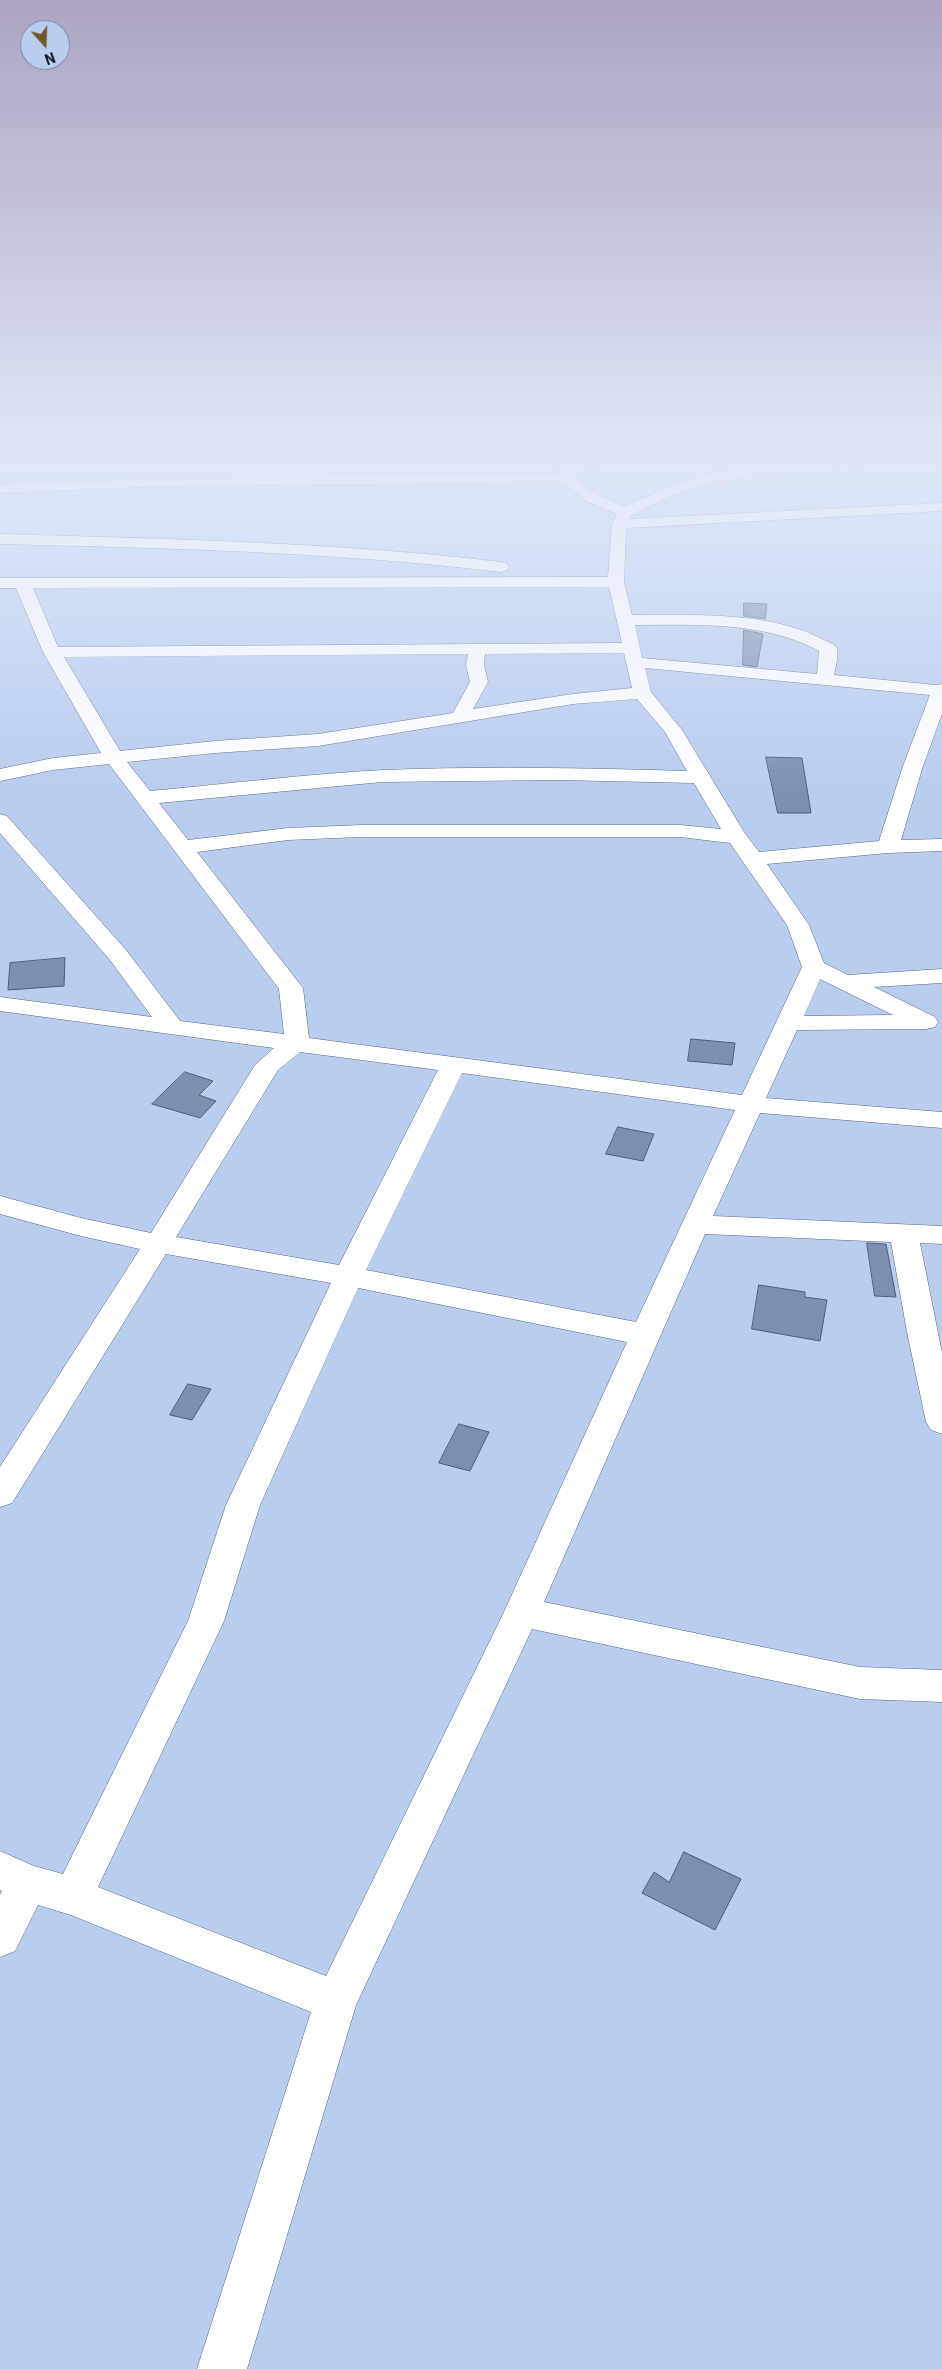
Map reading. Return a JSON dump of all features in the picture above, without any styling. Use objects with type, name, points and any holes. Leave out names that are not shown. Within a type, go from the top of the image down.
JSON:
[{"type":"street","points":[[550,575],[586,582]]},
{"type":"street","points":[[617,575],[616,582],[624,620],[642,693],[673,730],[737,837],[798,925],[814,967],[934,1022]]},
{"type":"street","points":[[22,582],[52,652],[114,758],[291,988],[297,1042]]},
{"type":"street","points":[[0,583],[616,582]]},
{"type":"street","points":[[624,620],[696,620],[784,631],[818,642],[828,649],[825,679]]},
{"type":"street","points":[[52,652],[477,650],[633,655],[825,679],[942,690],[914,766],[888,847]]},
{"type":"street","points":[[459,718],[479,682],[475,665],[477,650]]},
{"type":"street","points":[[0,775],[53,764],[215,746],[318,740],[573,699],[642,693]]},
{"type":"street","points":[[144,798],[336,780],[415,775],[535,772],[700,777]]},
{"type":"street","points":[[0,820],[80,915],[118,955],[172,1026]]},
{"type":"street","points":[[183,847],[288,834],[362,831],[680,831],[737,837]]},
{"type":"street","points":[[753,859],[942,844]]},
{"type":"street","points":[[222,2369],[336,2001],[522,1612],[695,1224],[814,967]]},
{"type":"street","points":[[844,982],[942,976]]},
{"type":"street","points":[[0,1004],[297,1042],[750,1104],[942,1120]]},
{"type":"street","points":[[787,1022],[934,1022]]},
{"type":"street","points":[[0,1494],[158,1244],[268,1064],[297,1042]]},
{"type":"street","points":[[73,1896],[206,1621],[243,1505],[348,1276],[454,1063]]},
{"type":"street","points":[[0,1205],[25,1213],[158,1244],[348,1276],[646,1335]]},
{"type":"street","points":[[695,1224],[942,1235]]},
{"type":"street","points":[[904,1234],[922,1332],[942,1422]]},
{"type":"street","points":[[522,1612],[860,1682],[942,1686]]},
{"type":"street","points":[[0,1937],[14,1876],[73,1896],[336,2001]]},
{"type":"building","points":[[744,603],[767,604],[765,619],[744,616]]},
{"type":"building","points":[[744,630],[763,634],[757,667],[743,665]]},
{"type":"building","points":[[766,757],[802,758],[811,813],[778,813]]},
{"type":"building","points":[[65,958],[64,986],[8,990],[10,963]]},
{"type":"building","points":[[691,1039],[735,1043],[732,1065],[688,1061]]},
{"type":"building","points":[[185,1072],[213,1081],[199,1095],[216,1101],[200,1118],[152,1104]]},
{"type":"building","points":[[618,1127],[654,1134],[643,1161],[606,1154]]},
{"type":"building","points":[[867,1243],[886,1244],[896,1297],[875,1296]]},
{"type":"building","points":[[759,1285],[805,1292],[805,1297],[827,1300],[820,1341],[752,1329]]},
{"type":"building","points":[[188,1384],[211,1389],[192,1420],[170,1415]]},
{"type":"building","points":[[459,1424],[489,1432],[470,1471],[439,1463]]},
{"type":"building","points":[[684,1852],[741,1879],[715,1930],[642,1893],[654,1872],[669,1882]]}]
